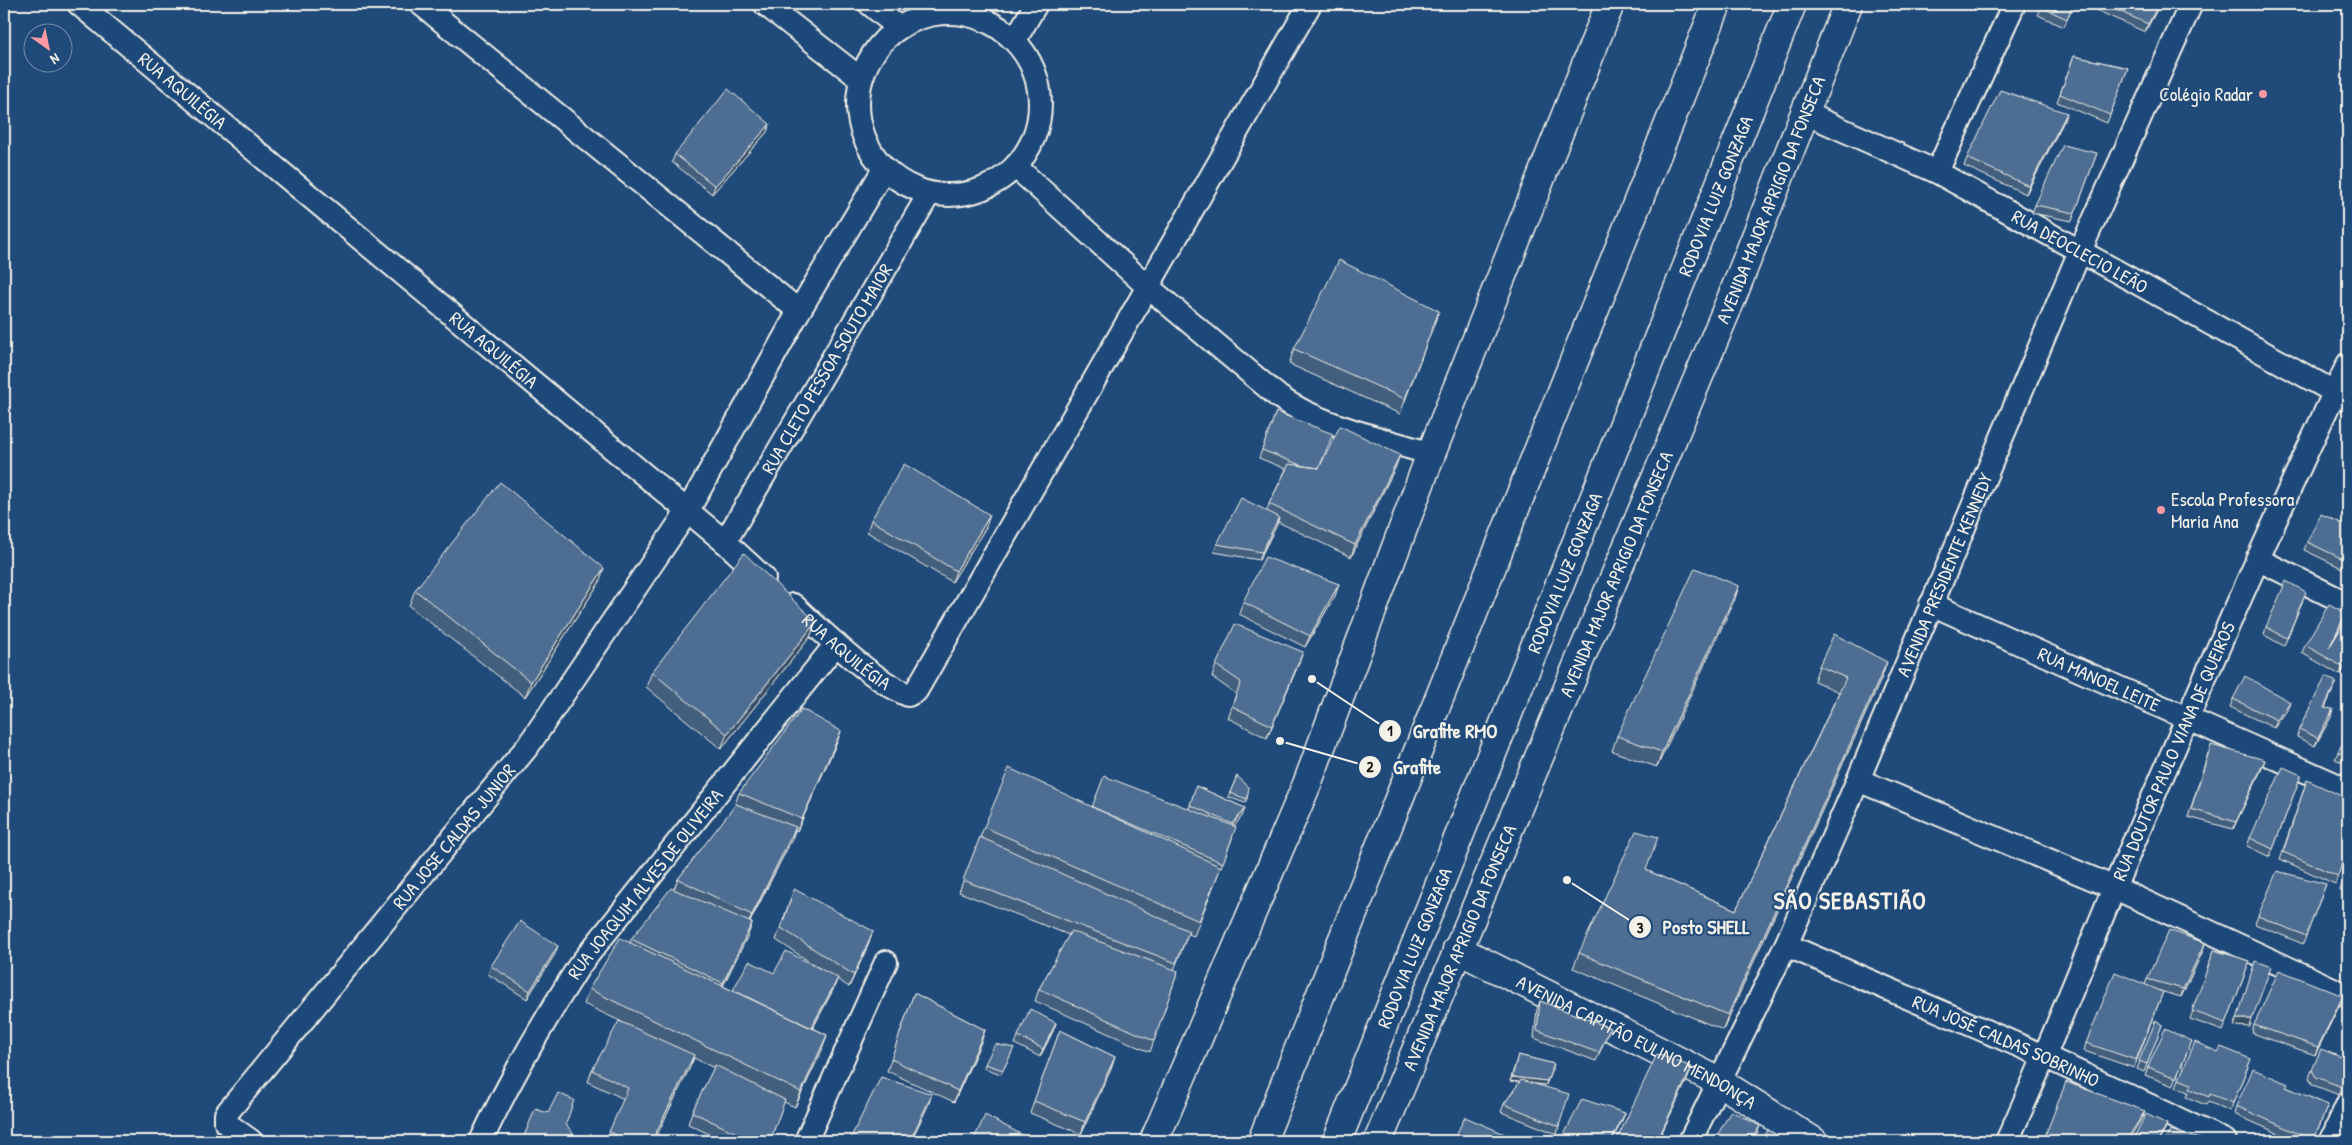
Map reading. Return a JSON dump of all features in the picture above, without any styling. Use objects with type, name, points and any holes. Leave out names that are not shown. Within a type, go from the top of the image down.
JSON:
[{"type":"main road","points":[[1154,1141],[1307,784],[1431,454],[1610,4]]},
{"type":"main road","points":[[1262,1141],[1716,4]]},
{"type":"main road","name":"RODOVIA LUIZ GONZAGA","points":[[1337,1141],[1792,4]]},
{"type":"main road","name":"AVENIDA MAJOR APRIGIO DA FONSECA","points":[[1378,1141],[1732,297],[1848,4]]},
{"type":"main road","name":"AVENIDA CAPITÃO EULINO MENDONÇA","points":[[1457,949],[1718,1081],[1813,1141]]},
{"type":"street","name":"RUA AQUILÉGIA","points":[[79,4],[725,542],[836,644],[892,686],[908,695],[916,691],[1148,287]]},
{"type":"street","points":[[421,4],[799,311]]},
{"type":"street","points":[[765,4],[861,79]]},
{"type":"street","points":[[870,4],[900,28]]},
{"type":"street","points":[[1015,40],[1036,4]]},
{"type":"street","points":[[1148,287],[1310,4]]},
{"type":"street","points":[[1937,172],[2014,4]]},
{"type":"street","name":"AVENIDA PRESIDENTE KENNEDY","points":[[1690,1141],[1786,945],[1858,780],[2080,251],[2191,4]]},
{"type":"street","points":[[969,9],[993,23],[1015,40],[1031,63],[1040,90],[1040,117],[1032,144],[1016,167],[990,186],[960,196],[929,194],[904,185],[884,169],[869,150],[861,127],[858,103],[861,79],[870,59],[883,42],[900,28],[920,18],[969,9]]},
{"type":"street","name":"RUA DEOCLECIO LEÃO","points":[[1805,113],[1937,172],[2341,396]]},
{"type":"street","points":[[1016,167],[1148,287],[1279,397],[1296,408],[1321,419],[1431,454]]},
{"type":"street","points":[[687,512],[799,311],[884,169]]},
{"type":"street","name":"RUA CLETO PESSOA SOUTO MAIOR","points":[[725,542],[929,194]]},
{"type":"street","name":"RUA DOUTOR PAULO VIANA DE QUEIROS","points":[[2008,1141],[2046,1057],[2115,888],[2257,559],[2341,396],[2348,364]]},
{"type":"street","name":"RUA JOSE CALDAS JUNIOR","points":[[251,1141],[226,1123],[226,1114],[528,746],[687,512]]},
{"type":"street","points":[[2257,559],[2348,604]]},
{"type":"street","name":"RUA MANOEL LEITE","points":[[1931,604],[2348,790]]},
{"type":"street","name":"RUA JOAQUIM ALVES DE OLIVEIRA","points":[[481,1141],[507,1085],[543,1022],[579,966],[836,644]]},
{"type":"street","points":[[1858,780],[2115,888],[2348,996]]},
{"type":"street","name":"RUA JOSÉ CALDAS SOBRINHO","points":[[1786,945],[2046,1057],[2225,1141]]},
{"type":"street","points":[[806,1141],[886,962]]},
{"type":"street","points":[[2332,1141],[2348,1103]]},
{"type":"building","points":[[2043,4],[2073,4],[2067,19],[2041,7]]},
{"type":"building","points":[[2103,4],[2159,4],[2148,24]]},
{"type":"building","points":[[2074,56],[2128,68],[2110,115],[2060,94]]},
{"type":"building","points":[[728,89],[770,124],[715,186],[675,154]]},
{"type":"building","points":[[2000,90],[2067,113],[2029,186],[1967,158]]},
{"type":"building","points":[[2063,145],[2097,153],[2075,213],[2035,205]]},
{"type":"building","points":[[1339,260],[1439,311],[1405,399],[1294,349]]},
{"type":"building","points":[[1276,412],[1333,434],[1319,468],[1303,466],[1262,450]]},
{"type":"building","points":[[1340,426],[1400,455],[1355,545],[1269,504],[1289,464],[1319,468]]},
{"type":"building","points":[[904,464],[990,515],[956,571],[871,520]]},
{"type":"building","points":[[500,482],[604,568],[531,682],[415,590]]},
{"type":"building","points":[[1241,498],[1279,517],[1262,552],[1217,544]]},
{"type":"building","points":[[2321,514],[2348,526],[2347,561],[2307,542]]},
{"type":"building","points":[[744,553],[816,622],[727,734],[652,672]]},
{"type":"building","points":[[1265,557],[1339,584],[1310,636],[1243,602]]},
{"type":"building","points":[[1695,568],[1739,586],[1662,752],[1617,736]]},
{"type":"building","points":[[2286,581],[2306,592],[2287,638],[2266,627]]},
{"type":"building","points":[[2329,604],[2346,613],[2329,648],[2348,617],[2348,658],[2343,667],[2305,645]]},
{"type":"building","points":[[1235,624],[1303,652],[1272,726],[1232,706],[1241,682],[1216,665]]},
{"type":"building","points":[[1834,634],[1887,662],[1728,1015],[1579,953],[1636,831],[1658,837],[1646,870],[1736,910],[1846,678],[1819,666]]},
{"type":"building","points":[[2245,676],[2290,702],[2277,720],[2233,699]]},
{"type":"building","points":[[2326,676],[2336,682],[2324,708],[2333,709],[2318,738],[2299,729]]},
{"type":"building","points":[[802,709],[841,731],[802,819],[739,793]]},
{"type":"building","points":[[2348,733],[2348,756],[2338,752]]},
{"type":"building","points":[[2211,745],[2265,760],[2236,822],[2191,809]]},
{"type":"building","points":[[2283,767],[2301,775],[2273,849],[2250,838]]},
{"type":"building","points":[[1009,768],[1221,867],[1199,921],[984,827]]},
{"type":"building","points":[[1104,776],[1236,827],[1223,863],[1092,807]]},
{"type":"building","points":[[1237,776],[1249,787],[1247,799],[1230,793]]},
{"type":"building","points":[[2307,780],[2348,799],[2348,847],[2338,876],[2283,852]]},
{"type":"building","points":[[1196,786],[1245,808],[1233,824],[1190,805]]},
{"type":"building","points":[[736,804],[796,827],[752,915],[678,879]]},
{"type":"building","points":[[980,837],[1189,931],[1176,963],[963,880]]},
{"type":"building","points":[[2348,867],[2348,885],[2343,882]]},
{"type":"building","points":[[2277,871],[2326,884],[2306,936],[2258,916]]},
{"type":"building","points":[[671,888],[752,923],[723,983],[631,939]]},
{"type":"building","points":[[794,889],[873,931],[854,975],[781,928]]},
{"type":"building","points":[[520,921],[558,946],[530,991],[491,966]]},
{"type":"building","points":[[2169,930],[2205,943],[2183,989],[2147,979]]},
{"type":"building","points":[[1071,931],[1178,971],[1154,1041],[1039,989]]},
{"type":"building","points":[[620,938],[827,1035],[801,1092],[589,989]]},
{"type":"building","points":[[2214,950],[2250,961],[2226,1023],[2192,1011]]},
{"type":"building","points":[[786,951],[838,978],[811,1028],[733,990],[749,961],[774,973]]},
{"type":"building","points":[[2255,961],[2271,967],[2252,1019],[2237,1019]]},
{"type":"building","points":[[2279,970],[2343,996],[2318,1047],[2254,1025]]},
{"type":"building","points":[[2115,972],[2163,992],[2136,1060],[2086,1043]]},
{"type":"building","points":[[914,993],[985,1030],[958,1091],[891,1059]]},
{"type":"building","points":[[1540,1001],[1610,1028],[1599,1053],[1537,1030]]},
{"type":"building","points":[[1030,1009],[1056,1023],[1043,1049],[1018,1036]]},
{"type":"building","points":[[2156,1020],[2162,1025],[2147,1064],[2139,1061]]},
{"type":"building","points":[[619,1021],[694,1055],[652,1141],[632,1141],[609,1132],[628,1088],[592,1070]]},
{"type":"building","points":[[2165,1029],[2192,1041],[2176,1078],[2148,1067]]},
{"type":"building","points":[[1060,1030],[1115,1057],[1085,1122],[1034,1101]]},
{"type":"building","points":[[2195,1042],[2218,1052],[2221,1047],[2251,1059],[2233,1103],[2210,1094],[2209,1097],[2189,1089],[2191,1084],[2179,1079]]},
{"type":"building","points":[[995,1044],[1014,1048],[1003,1070],[985,1064]]},
{"type":"building","points":[[2321,1049],[2348,1060],[2348,1071],[2342,1087],[2316,1077],[2312,1070]]},
{"type":"building","points":[[1657,1054],[1692,1067],[1657,1141],[1616,1141]]},
{"type":"building","points":[[1518,1055],[1554,1064],[1547,1081],[1512,1077]]},
{"type":"building","points":[[715,1065],[785,1100],[770,1141],[753,1141],[692,1112]]},
{"type":"building","points":[[2253,1069],[2288,1084],[2286,1087],[2328,1105],[2313,1140],[2236,1106]]},
{"type":"building","points":[[881,1077],[932,1094],[910,1141],[849,1141]]},
{"type":"building","points":[[1521,1080],[1569,1094],[1559,1126],[1504,1104]]},
{"type":"building","points":[[2066,1082],[2145,1111],[2126,1141],[2043,1141]]},
{"type":"building","points":[[558,1093],[574,1100],[566,1124],[574,1135],[571,1141],[522,1141],[535,1109],[548,1113]]},
{"type":"building","points":[[1582,1099],[1625,1113],[1611,1141],[1561,1141]]},
{"type":"building","points":[[1731,1111],[1760,1126],[1751,1141],[1714,1141]]},
{"type":"building","points":[[2146,1114],[2167,1124],[2158,1141],[2132,1141]]},
{"type":"building","points":[[985,1115],[1024,1136],[1021,1141],[980,1141],[974,1139]]},
{"type":"building","points":[[1465,1117],[1521,1141],[1453,1141]]},
{"type":"building","points":[[1768,1130],[1786,1141],[1762,1141]]},
{"type":"building","points":[[2170,1130],[2207,1141],[2165,1141]]},
{"type":"place","name":"Colégio Radar","points":[[2263,94]]},
{"type":"place","name":"Escola Professora Maria Ana","points":[[2161,510]]},
{"type":"place","name":"Grafite RMO","points":[[1312,679]]},
{"type":"place","name":"Grafite","points":[[1280,741]]},
{"type":"place","name":"Posto SHELL","points":[[1567,880]]},
{"type":"district","name":"SÃO SEBASTIÃO","points":[[1850,900]]}]
